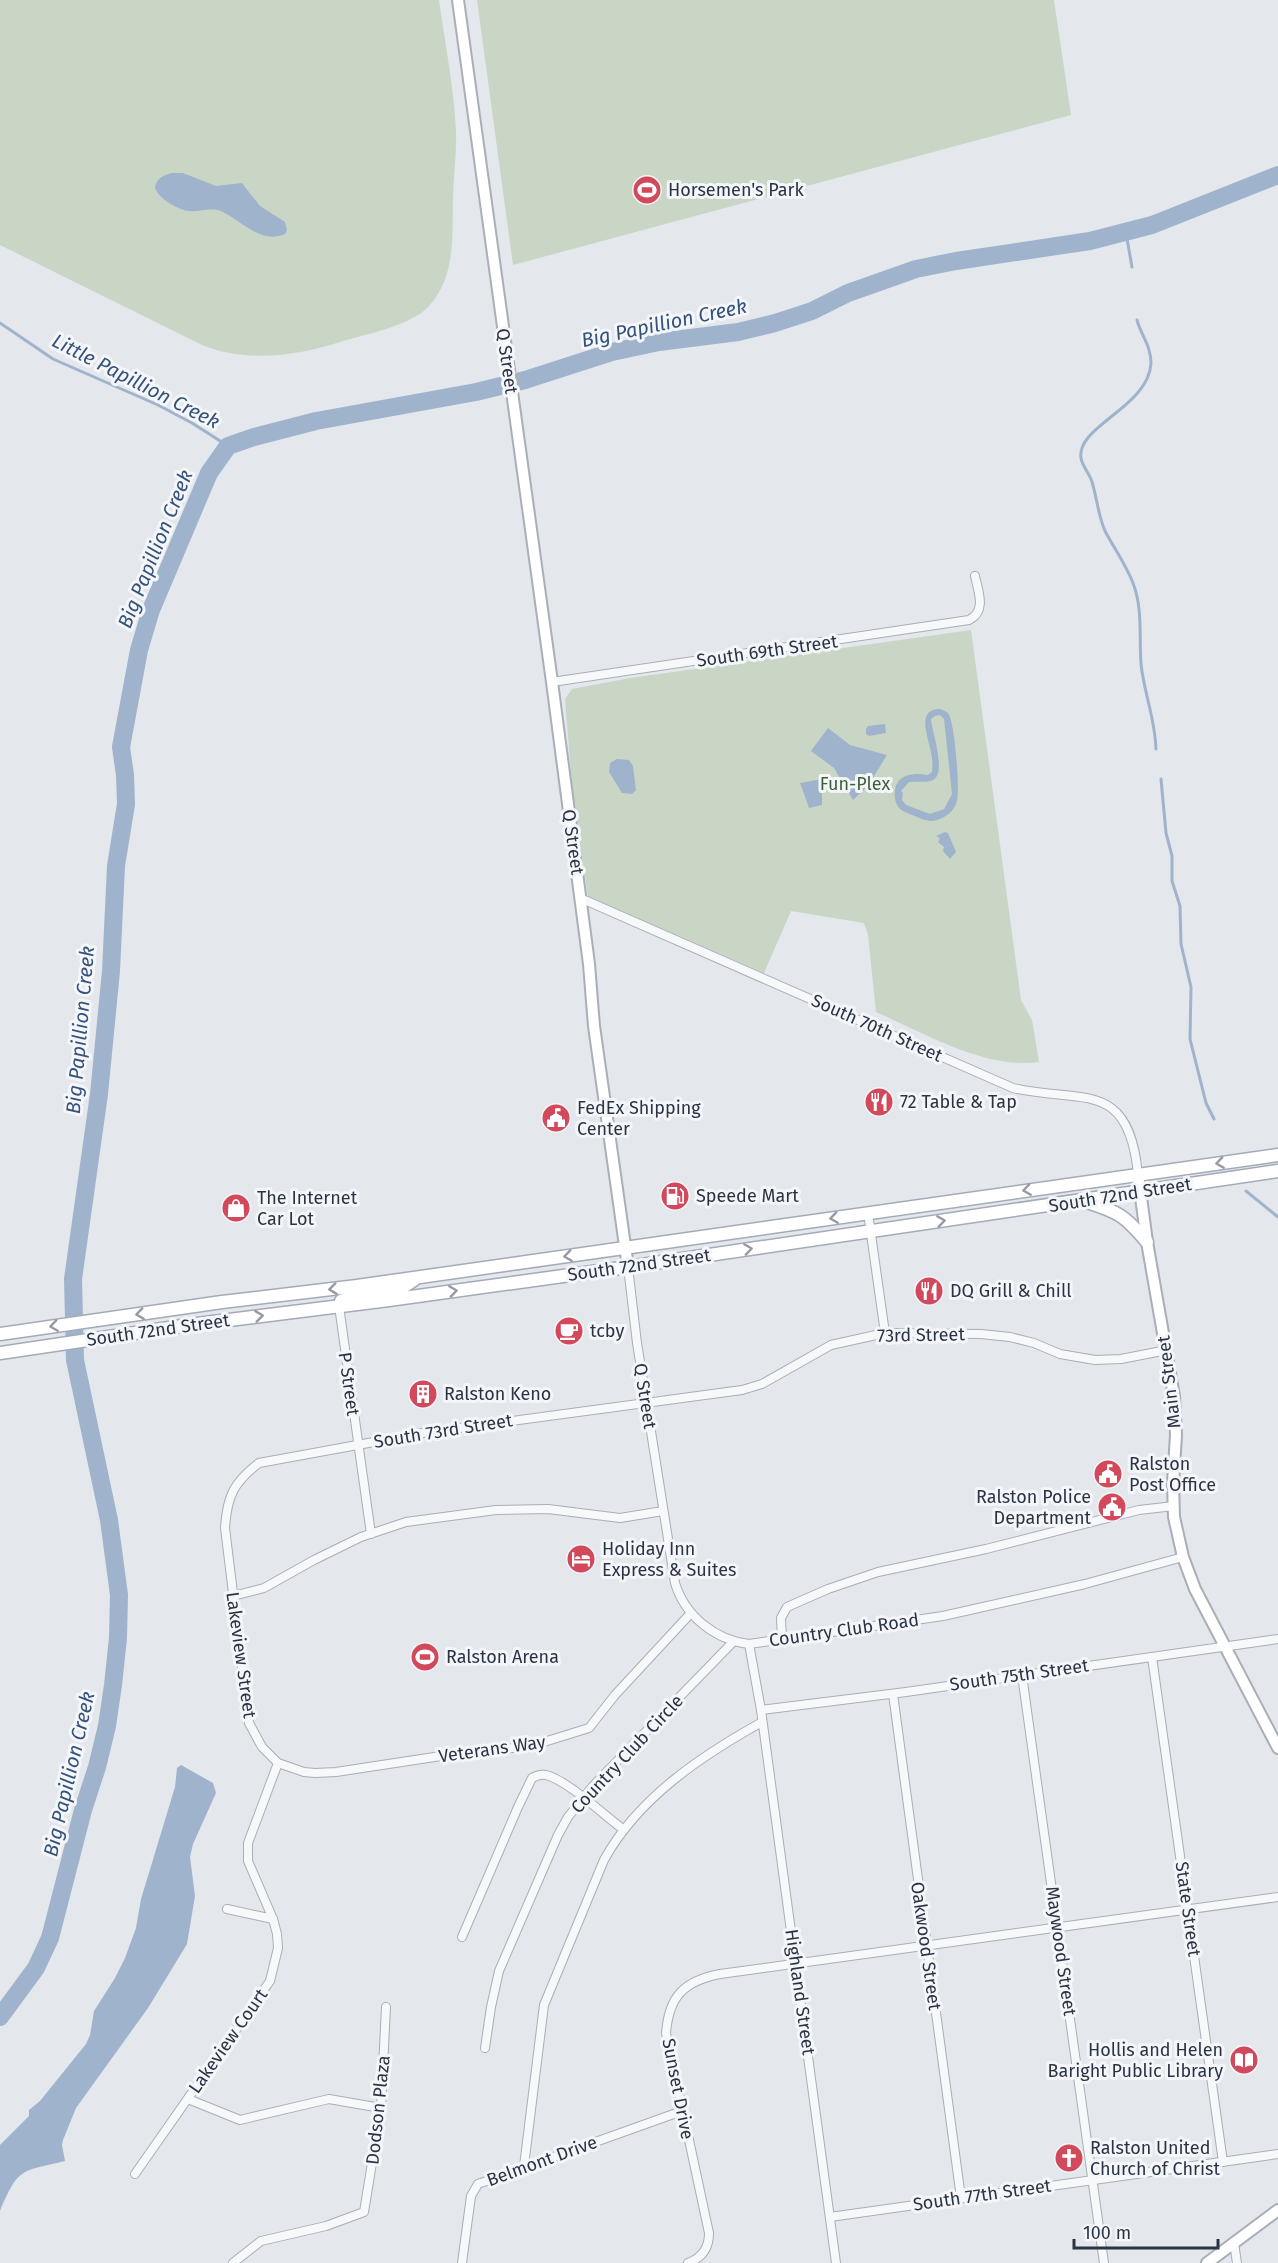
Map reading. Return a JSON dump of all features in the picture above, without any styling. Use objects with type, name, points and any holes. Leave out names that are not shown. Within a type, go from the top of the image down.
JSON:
[{"type":"main road","name":"Q Street","points":[[458,0],[552,682],[594,1026],[628,1267]]},
{"type":"main road","name":"South 72nd Street","points":[[0,1334],[1278,1155]]},
{"type":"main road","name":"South 72nd Street","points":[[0,1353],[628,1267],[1278,1171]]},
{"type":"main road","name":"Main Street","points":[[1137,1175],[1176,1415],[1174,1506],[1176,1530],[1195,1589],[1278,1748]]},
{"type":"main road","points":[[1083,1201],[1113,1210],[1123,1216],[1147,1242]]},
{"type":"main road","points":[[339,1306],[347,1298],[402,1288],[419,1277]]},
{"type":"main road","points":[[1207,2263],[1278,2210]]},
{"type":"street","name":"South 69th Street","points":[[552,682],[969,620],[978,612],[980,606],[975,576]]},
{"type":"street","name":"South 70th Street","points":[[580,898],[1013,1088],[1089,1097],[1104,1103],[1118,1116],[1129,1132],[1133,1142],[1137,1175]]},
{"type":"street","points":[[868,1213],[885,1333]]},
{"type":"street","name":"Q Street","points":[[628,1267],[646,1403],[675,1583],[682,1601],[691,1613],[721,1637],[733,1642],[749,1644]]},
{"type":"street","name":"P Street","points":[[339,1306],[370,1534]]},
{"type":"street","name":"73rd Street","points":[[646,1403],[742,1390],[762,1384],[831,1345],[885,1333],[981,1334],[1010,1337],[1034,1343],[1060,1354],[1095,1360],[1120,1359],[1167,1350]]},
{"type":"street","name":"South 73rd Street","points":[[243,1475],[260,1463],[357,1445],[527,1418],[646,1403]]},
{"type":"street","name":"Lakeview Street","points":[[243,1475],[234,1487],[226,1508],[225,1528],[233,1596],[249,1723],[262,1747],[278,1763]]},
{"type":"street","points":[[782,1639],[782,1618],[787,1607],[855,1579],[1022,1541],[1139,1510],[1174,1506]]},
{"type":"street","points":[[233,1596],[264,1588],[314,1560],[370,1534],[406,1522],[496,1510],[548,1509],[620,1518],[663,1511]]},
{"type":"street","name":"Country Club Road","points":[[762,1722],[749,1644],[942,1616],[1085,1584],[1183,1557]]},
{"type":"street","name":"Veterans Way","points":[[278,1763],[303,1772],[336,1772],[441,1756],[531,1746],[575,1734],[589,1728],[615,1695],[691,1613]]},
{"type":"street","name":"South 75th Street","points":[[761,1710],[893,1694],[1278,1639]]},
{"type":"street","name":"Country Club Circle","points":[[485,2048],[490,2007],[499,1971],[558,1835],[583,1798],[617,1760],[733,1642]]},
{"type":"street","name":"State Street","points":[[1152,1657],[1223,2162]]},
{"type":"street","name":"Maywood Street","points":[[1022,1675],[1104,2263]]},
{"type":"street","name":"Oakwood Street","points":[[893,1694],[961,2198]]},
{"type":"street","points":[[524,2166],[544,2005],[604,1860],[624,1830],[687,1769],[762,1722]]},
{"type":"street","name":"Highland Street","points":[[762,1722],[836,2263]]},
{"type":"street","name":"Lakeview Court","points":[[135,2174],[270,1981],[278,1948],[273,1918],[248,1861],[248,1843],[278,1763]]},
{"type":"street","points":[[462,1936],[532,1778],[543,1774],[550,1776],[624,1830]]},
{"type":"street","name":"Sunset Drive","points":[[688,2263],[702,2255],[709,2234],[666,2033],[667,2018],[675,1998],[684,1988],[703,1977],[1278,1897]]},
{"type":"street","points":[[226,1909],[273,1918]]},
{"type":"street","name":"Dodson Plaza","points":[[233,2263],[261,2241],[326,2226],[364,2212],[381,2108],[387,2007]]},
{"type":"street","points":[[188,2099],[240,2120],[329,2099],[381,2108]]},
{"type":"street","name":"Belmont Drive","points":[[462,2263],[471,2196],[484,2181],[682,2111]]},
{"type":"street","name":"South 77th Street","points":[[830,2217],[1278,2154]]},
{"type":"street","points":[[1234,2243],[1237,2263]]},
{"type":"green space","points":[[0,0],[439,0],[451,82],[456,140],[451,256],[444,283],[437,296],[420,314],[375,332],[306,351],[253,356],[219,351],[202,345],[0,245]]},
{"type":"green space","name":"Horsemen's Park","points":[[477,0],[1054,0],[1071,115],[513,265]]},
{"type":"green space","name":"Fun-Plex","points":[[971,630],[1021,1000],[1032,1020],[1039,1062],[998,1061],[977,1055],[876,1012],[868,935],[864,923],[791,911],[764,973],[588,897],[572,786],[565,699],[572,689],[630,678]]},
{"type":"water","points":[[172,173],[183,173],[216,186],[242,183],[260,206],[285,222],[287,230],[285,234],[276,237],[259,234],[221,211],[189,211],[174,206],[160,196],[155,188],[159,179]]},
{"type":"water","points":[[933,710],[945,711],[951,719],[958,784],[957,801],[951,812],[941,819],[928,821],[899,808],[895,799],[895,790],[903,777],[913,774],[928,775],[932,772],[932,757],[925,723],[928,713]],"holes":[[[940,715],[944,719],[952,794],[944,809],[930,814],[906,805],[902,800],[901,791],[909,782],[931,781],[937,776],[939,761],[931,719]]]},
{"type":"water","points":[[885,724],[886,733],[869,736],[866,734],[868,726]]},
{"type":"water","points":[[828,728],[850,745],[887,755],[868,786],[853,800],[834,768],[811,751]]},
{"type":"water","points":[[617,759],[629,760],[633,766],[636,790],[632,794],[622,793],[609,772],[610,763]]},
{"type":"water","points":[[822,779],[822,805],[809,808],[800,783]]},
{"type":"water","points":[[948,833],[956,852],[950,859],[943,851],[944,847],[938,842],[940,838],[936,836]]},
{"type":"water","points":[[181,1765],[213,1783],[216,1793],[193,1844],[190,1857],[195,1896],[187,1944],[148,2008],[76,2108],[63,2140],[65,2161],[39,2167],[23,2174],[12,2186],[0,2211],[0,2145],[29,2116],[29,2110],[40,2101],[86,2044],[94,2011],[115,1978],[136,1928],[141,1899],[175,1787],[177,1768]]},
{"type":"waterway","name":"Big Papillion Creek","points":[[0,2017],[36,1968],[50,1938],[83,1810],[97,1767],[107,1726],[113,1685],[118,1638],[119,1595],[109,1520],[75,1360],[73,1279],[99,1094],[111,971],[116,866],[126,804],[121,747],[139,650],[151,610],[209,473],[228,446],[254,437],[316,421],[476,392],[525,380],[612,352],[659,342],[738,332],[775,323],[812,311],[848,293],[916,269],[1090,241],[1152,225],[1278,175]]},
{"type":"waterway","points":[[1126,233],[1132,267]]},
{"type":"waterway","points":[[1137,320],[1151,357],[1147,378],[1139,392],[1090,436],[1082,447],[1081,458],[1092,482],[1105,531],[1127,570],[1136,593],[1141,664],[1154,727],[1156,749]]},
{"type":"waterway","name":"Little Papillion Creek","points":[[0,323],[53,359],[158,405],[228,446]]},
{"type":"waterway","points":[[1161,779],[1166,833],[1172,856],[1172,881],[1180,906],[1181,944],[1191,987],[1190,1039],[1206,1103],[1214,1119]]},
{"type":"waterway","points":[[1246,1191],[1278,1217]]},
{"type":"place","name":"Horsemen's Park","points":[[647,190]]},
{"type":"place","name":"72 Table & Tap","points":[[879,1102]]},
{"type":"place","name":"FedEx Shipping Center","points":[[556,1118]]},
{"type":"place","name":"Speede Mart","points":[[675,1196]]},
{"type":"place","name":"The Internet Car Lot","points":[[236,1208]]},
{"type":"place","name":"DQ Grill & Chill","points":[[929,1291]]},
{"type":"place","name":"tcby","points":[[569,1331]]},
{"type":"place","name":"Ralston Keno","points":[[423,1394]]},
{"type":"place","name":"Ralston Post Office","points":[[1108,1474]]},
{"type":"place","name":"Ralston Police Department","points":[[1112,1507]]},
{"type":"place","name":"Holiday Inn Express & Suites","points":[[581,1559]]},
{"type":"place","name":"Ralston Arena","points":[[425,1657]]},
{"type":"place","name":"Hollis and Helen Baright Public Library","points":[[1244,2060]]},
{"type":"place","name":"Ralston United Church of Christ","points":[[1069,2158]]}]
